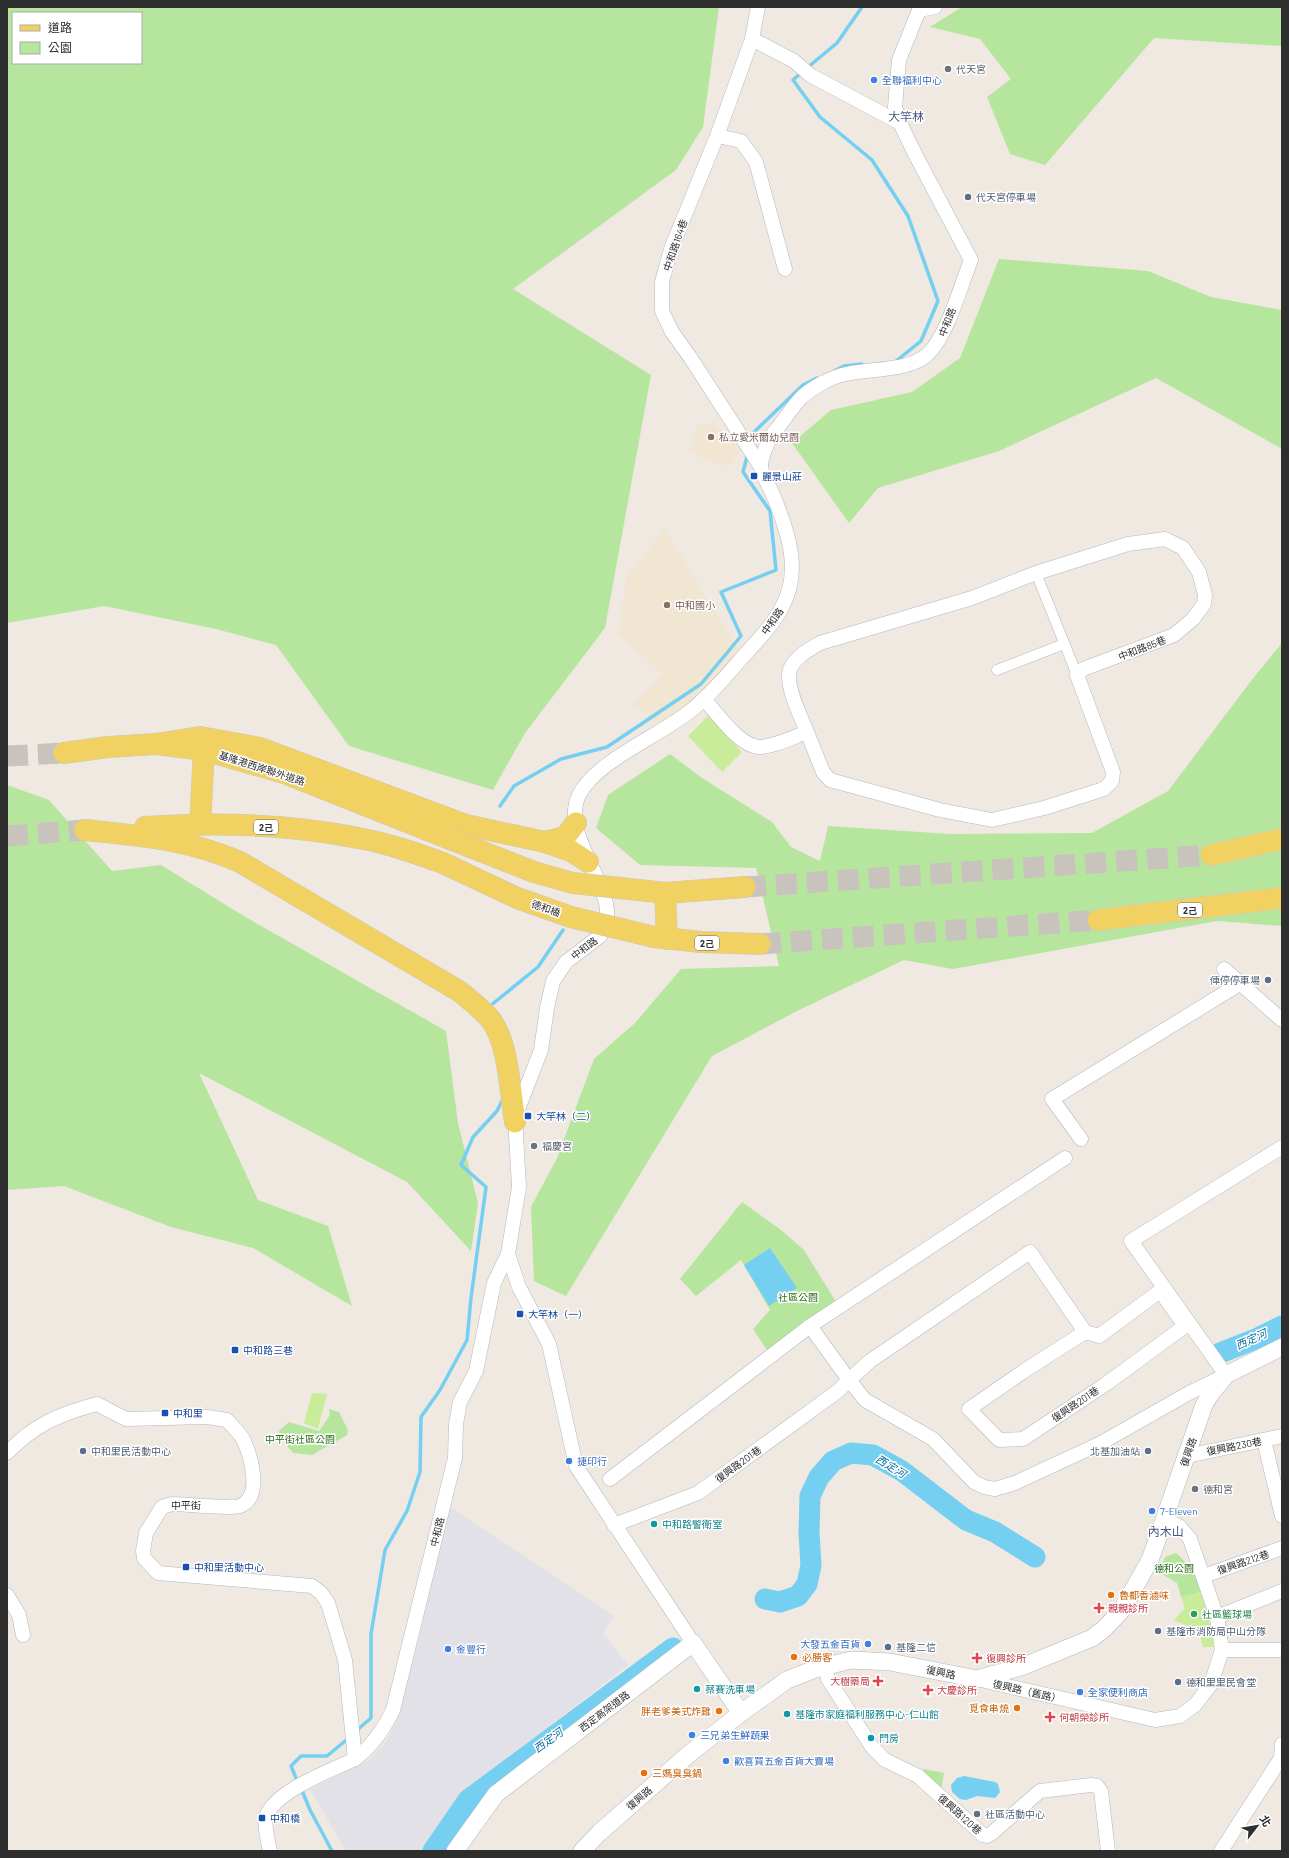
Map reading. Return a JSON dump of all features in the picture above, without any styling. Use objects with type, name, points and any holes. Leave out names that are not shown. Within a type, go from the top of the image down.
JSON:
[{"type":"main road","points":[[156,744],[200,737],[260,748],[466,825],[545,842],[571,851],[588,862]]},
{"type":"main road","name":"基隆港西岸聯外道路","points":[[64,753],[108,747],[156,744],[204,750],[284,774],[534,872],[573,883],[657,892]]},
{"type":"main road","points":[[200,825],[204,750]]},
{"type":"main road","points":[[545,842],[565,837],[576,823]]},
{"type":"main road","name":"2己","points":[[200,825],[85,830],[159,838],[191,844],[240,862],[459,991],[478,1006],[491,1021],[501,1040],[508,1081]]},
{"type":"main road","name":"德和橋","points":[[200,825],[270,827],[351,836],[402,849],[443,864],[517,898],[571,917],[661,938]]},
{"type":"main road","points":[[1282,839],[1211,855],[1282,848]]},
{"type":"main road","points":[[661,938],[657,892],[746,887]]},
{"type":"main road","name":"2己","points":[[1098,920],[1282,898]]},
{"type":"main road","points":[[1219,906],[1282,909]]},
{"type":"main road","name":"2己","points":[[661,938],[701,942],[760,944]]},
{"type":"main road","points":[[508,1081],[516,1095],[522,1096]]},
{"type":"main road","points":[[508,1081],[515,1122]]},
{"type":"street","name":"中和路164巷","points":[[757,461],[690,357],[672,332],[662,311],[662,282],[671,249],[717,136],[752,39],[758,7]]},
{"type":"street","points":[[919,8],[935,7]]},
{"type":"street","name":"中和路","points":[[270,1851],[266,1822],[267,1816],[281,1798],[297,1788],[355,1759],[371,1746],[382,1732],[396,1700],[455,1458],[456,1424],[460,1402],[476,1371],[494,1283],[508,1254],[519,1187],[515,1122],[516,1110],[541,1050],[547,1008],[553,981],[566,962],[600,936],[604,931],[607,922],[604,896],[588,862],[576,823],[575,810],[579,796],[586,785],[609,762],[661,731],[689,712],[704,699],[765,631],[782,607],[793,580],[791,551],[780,511],[757,461],[769,439],[800,399],[817,387],[844,374],[890,368],[917,360],[927,355],[939,341],[971,260],[900,123],[896,107],[899,60],[919,8]]},
{"type":"street","points":[[752,39],[794,61],[810,75],[900,123]]},
{"type":"street","points":[[717,136],[741,141],[756,162],[785,269]]},
{"type":"street","name":"中和路85巷","points":[[1165,539],[1183,548],[1199,572],[1205,595],[1204,604],[1193,619],[1174,635],[1083,669],[1076,675],[1111,765],[1113,772],[1112,781],[1104,789],[1011,816],[992,820],[940,810],[830,780],[823,772],[789,683],[790,667],[804,653],[820,643],[972,598],[1036,573],[1128,544],[1165,539]]},
{"type":"street","points":[[1036,573],[1076,675]]},
{"type":"street","points":[[997,670],[1064,644]]},
{"type":"street","points":[[704,699],[742,740],[750,745],[760,747],[769,745],[807,732]]},
{"type":"street","points":[[1224,969],[1282,1020]]},
{"type":"street","points":[[1080,1139],[1052,1099],[1241,983]]},
{"type":"street","points":[[810,1326],[865,1400],[933,1439],[974,1482],[984,1487],[995,1489],[1015,1483],[1101,1443],[1189,1393],[1226,1375],[1131,1241],[1282,1147]]},
{"type":"street","points":[[610,1479],[810,1326],[1065,1158]]},
{"type":"street","name":"復興路201巷","points":[[614,1525],[698,1493],[838,1391],[870,1361],[1030,1252],[1085,1332],[1099,1336],[1160,1291],[1185,1326],[1106,1384],[1023,1439],[999,1440],[969,1409],[1024,1371],[1085,1332]]},
{"type":"street","name":"中和路","points":[[508,1254],[518,1287],[549,1344],[576,1466],[741,1713]]},
{"type":"street","points":[[494,1283],[498,1278],[506,1277],[518,1287]]},
{"type":"street","name":"復興路","points":[[582,1851],[599,1833],[689,1754],[741,1713],[787,1680],[825,1666],[851,1660],[890,1662],[977,1679],[1024,1666],[1092,1638],[1105,1628],[1121,1611],[1150,1560],[1204,1405],[1210,1395],[1226,1375],[1282,1347]]},
{"type":"street","points":[[1189,1393],[1204,1405]]},
{"type":"street","name":"中平街","points":[[7,1453],[43,1423],[70,1411],[97,1404],[126,1419],[207,1416],[227,1420],[242,1438],[252,1463],[253,1489],[249,1500],[238,1507],[172,1504],[162,1508],[146,1533],[143,1551],[144,1558],[158,1573],[312,1586],[322,1593],[328,1603],[345,1660],[354,1728],[355,1759]]},
{"type":"street","name":"復興路230巷","points":[[1187,1456],[1282,1436]]},
{"type":"street","points":[[1264,1440],[1282,1516]]},
{"type":"street","name":"復興路（舊路）","points":[[977,1679],[1147,1719],[1162,1720],[1180,1716],[1195,1706],[1211,1684],[1222,1650],[1217,1617],[1190,1539],[1179,1526],[1164,1519]]},
{"type":"street","name":"復興路212巷","points":[[1204,1576],[1282,1548]]},
{"type":"street","points":[[1217,1617],[1282,1591]]},
{"type":"street","points":[[7,1595],[19,1615],[23,1635]]},
{"type":"street","name":"西定高架道路","points":[[455,1851],[496,1794],[693,1643]]},
{"type":"street","points":[[1222,1650],[1282,1650]]},
{"type":"street","name":"復興路120巷","points":[[825,1666],[828,1679],[879,1756],[918,1776],[983,1835],[987,1836],[992,1834],[1040,1791],[1091,1785],[1096,1786],[1101,1791],[1108,1851]]},
{"type":"street","points":[[354,1728],[365,1736],[371,1737],[382,1732]]},
{"type":"street","points":[[1221,1851],[1282,1753]]},
{"type":"shaded area","name":"私立愛米爾幼兒園","points":[[713,424],[740,449],[732,465],[718,465],[688,451],[699,425]]},
{"type":"shaded area","name":"中和國小","points":[[665,529],[738,649],[732,654],[735,657],[700,694],[685,707],[654,726],[647,714],[632,704],[663,673],[618,634],[627,577]]},
{"type":"shaded area","points":[[450,1507],[614,1616],[603,1633],[628,1665],[508,1758],[436,1851],[346,1851],[310,1789],[368,1761],[384,1745],[393,1729]]},
{"type":"green space","points":[[7,7],[719,7],[703,127],[676,170],[513,289],[651,375],[605,628],[525,733],[493,790],[349,746],[276,645],[216,629],[104,606],[7,623]]},
{"type":"green space","points":[[962,7],[1282,7],[1282,46],[1154,38],[1045,165],[1010,154],[987,97],[1011,79],[980,39],[930,27]]},
{"type":"green space","points":[[999,259],[1148,271],[1211,297],[1282,310],[1282,449],[1156,378],[999,451],[878,488],[849,523],[792,443],[831,410],[912,392],[960,358]]},
{"type":"green space","points":[[1282,643],[1282,926],[1217,921],[953,969],[904,960],[799,1010],[712,1056],[566,1296],[534,1281],[531,1207],[557,1158],[594,1059],[635,1023],[681,969],[779,966],[756,868],[640,865],[596,828],[608,795],[670,754],[702,778],[772,822],[791,847],[820,861],[828,826],[950,834],[1092,833],[1168,791],[1254,677]]},
{"type":"green space","points":[[708,716],[742,752],[722,772],[688,736]]},
{"type":"green space","points":[[7,785],[49,800],[112,871],[161,865],[247,918],[446,1031],[458,1123],[478,1203],[471,1251],[407,1182],[199,1073],[258,1200],[328,1226],[352,1306],[253,1248],[171,1227],[64,1186],[7,1190]]},
{"type":"green space","name":"社區公園","points":[[742,1202],[781,1230],[804,1250],[839,1307],[771,1356],[753,1329],[770,1310],[741,1260],[696,1296],[680,1279]]},
{"type":"green space","points":[[312,1393],[327,1394],[318,1429],[304,1423]]},
{"type":"green space","name":"中平街社區公園","points":[[329,1409],[339,1412],[348,1430],[347,1435],[312,1455],[293,1453],[280,1437],[279,1431],[289,1422],[319,1431],[330,1415]]},
{"type":"green space","name":"德和公園","points":[[1176,1553],[1185,1561],[1192,1571],[1201,1592],[1181,1597],[1177,1583],[1159,1572],[1165,1557]]},
{"type":"green space","name":"社區籃球場","points":[[1201,1592],[1216,1647],[1203,1647],[1199,1631],[1174,1620],[1185,1608],[1181,1597]]},
{"type":"green space","points":[[924,1769],[944,1773],[940,1796],[921,1779]]},
{"type":"water","points":[[770,1248],[797,1288],[769,1306],[744,1265]]},
{"type":"water","points":[[964,1776],[995,1782],[998,1784],[1000,1792],[995,1798],[977,1796],[966,1800],[960,1799],[952,1792],[951,1785],[957,1778]]},
{"type":"waterway","points":[[807,68],[837,43],[862,7]]},
{"type":"waterway","points":[[802,72],[793,80],[820,117],[872,160],[908,216],[938,301],[921,341],[895,362]]},
{"type":"waterway","points":[[834,371],[844,366],[862,364]]},
{"type":"waterway","points":[[750,443],[752,434],[803,385],[817,378]]},
{"type":"waterway","points":[[500,806],[514,786],[561,759],[607,747],[701,684],[741,636],[721,592],[776,570],[770,511],[743,472],[748,453]]},
{"type":"waterway","points":[[490,1006],[538,967],[563,930]]},
{"type":"waterway","points":[[356,1731],[371,1718],[371,1634],[385,1550],[407,1511],[420,1472],[421,1417],[440,1390],[467,1340],[471,1298],[486,1187],[461,1165],[473,1137],[497,1111],[502,1101]]},
{"type":"waterway","name":"西定河","points":[[1220,1353],[1258,1338],[1282,1326]]},
{"type":"waterway","name":"西定河","points":[[765,1599],[780,1602],[798,1596],[807,1584],[811,1565],[809,1533],[810,1496],[819,1477],[833,1461],[851,1453],[873,1455],[902,1471],[966,1520],[995,1532],[1035,1557]]},
{"type":"waterway","name":"西定河","points":[[433,1851],[468,1800],[673,1648]]},
{"type":"waterway","points":[[298,1783],[291,1766],[301,1756],[327,1756],[350,1737]]},
{"type":"waterway","points":[[301,1788],[310,1810],[332,1851]]},
{"type":"tunnel","points":[[7,756],[64,753]]},
{"type":"tunnel","points":[[7,836],[85,830]]},
{"type":"tunnel","points":[[745,887],[1211,855]]},
{"type":"tunnel","points":[[760,944],[1098,920]]},
{"type":"place","name":"代天宮","points":[[948,69]]},
{"type":"place","name":"全聯福利中心","points":[[874,80]]},
{"type":"place","name":"代天宮停車場","points":[[968,197]]},
{"type":"place","name":"私立愛米爾幼兒園","points":[[711,437]]},
{"type":"place","name":"麗景山莊","points":[[754,476]]},
{"type":"place","name":"中和國小","points":[[667,605]]},
{"type":"place","name":"俥停停車場","points":[[1268,980]]},
{"type":"place","name":"大竿林（二）","points":[[528,1116]]},
{"type":"place","name":"福慶宮","points":[[534,1146]]},
{"type":"place","name":"大竿林（一）","points":[[520,1314]]},
{"type":"place","name":"中和路三巷","points":[[235,1350]]},
{"type":"place","name":"中和里","points":[[165,1413]]},
{"type":"place","name":"中和里民活動中心","points":[[83,1451]]},
{"type":"place","name":"北基加油站","points":[[1148,1451]]},
{"type":"place","name":"捷印行","points":[[569,1461]]},
{"type":"place","name":"德和宮","points":[[1195,1489]]},
{"type":"place","name":"7-Eleven","points":[[1152,1511]]},
{"type":"place","name":"中和路警衛室","points":[[654,1524]]},
{"type":"place","name":"中和里活動中心","points":[[186,1567]]},
{"type":"place","name":"魯都香滷味","points":[[1111,1595]]},
{"type":"place","name":"親親診所","points":[[1099,1608]]},
{"type":"place","name":"社區籃球場","points":[[1194,1614]]},
{"type":"place","name":"基隆市消防局中山分隊","points":[[1158,1631]]},
{"type":"place","name":"大發五金百貨","points":[[868,1644]]},
{"type":"place","name":"基隆二信","points":[[888,1647]]},
{"type":"place","name":"金豐行","points":[[448,1649]]},
{"type":"place","name":"必勝客","points":[[794,1657]]},
{"type":"place","name":"復興診所","points":[[977,1658]]},
{"type":"place","name":"大樹藥局","points":[[878,1681]]},
{"type":"place","name":"德和里里民會堂","points":[[1178,1682]]},
{"type":"place","name":"蔡賽洗車場","points":[[697,1689]]},
{"type":"place","name":"大慶診所","points":[[928,1690]]},
{"type":"place","name":"全家便利商店","points":[[1080,1692]]},
{"type":"place","name":"覓食串燒","points":[[1017,1708]]},
{"type":"place","name":"胖老爹美式炸雞","points":[[719,1711]]},
{"type":"place","name":"基隆市家庭福利服務中心-仁山館","points":[[787,1714]]},
{"type":"place","name":"何朝榮診所","points":[[1050,1717]]},
{"type":"place","name":"三兄弟生鮮蔬果","points":[[692,1735]]},
{"type":"place","name":"門房","points":[[871,1738]]},
{"type":"place","name":"歡喜買五金百貨大賣場","points":[[726,1761]]},
{"type":"place","name":"三媽臭臭鍋","points":[[644,1773]]},
{"type":"place","name":"社區活動中心","points":[[977,1814]]},
{"type":"place","name":"中和橋","points":[[262,1818]]},
{"type":"district","name":"大竿林","points":[[906,116]]},
{"type":"district","name":"內木山","points":[[1166,1531]]}]
